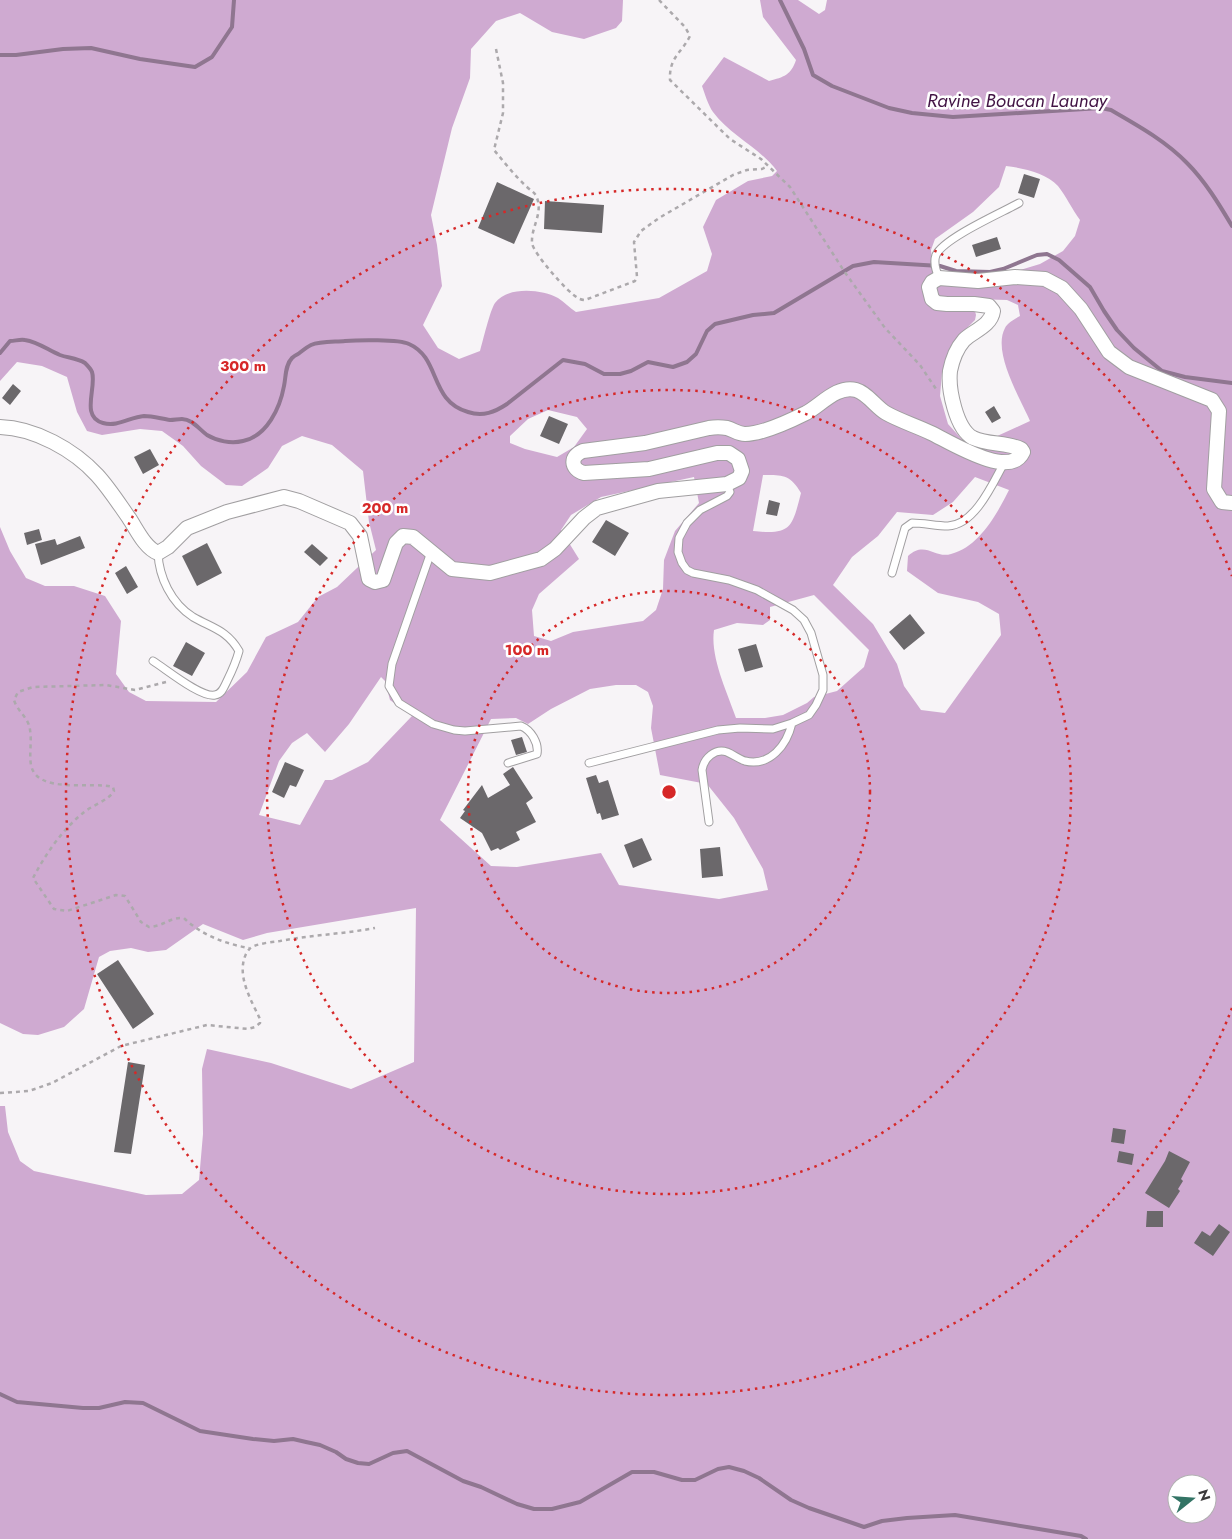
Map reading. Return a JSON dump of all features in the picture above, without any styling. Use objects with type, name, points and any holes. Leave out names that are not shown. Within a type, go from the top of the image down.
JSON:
[{"type":"street","points":[[0,427],[32,432],[78,458],[97,475],[154,552],[158,553],[168,547],[187,528],[195,524],[227,512],[284,497],[299,501],[350,523],[360,536],[369,579],[375,582],[383,580],[396,543],[403,536],[413,537],[452,569],[490,572],[541,559],[555,549],[584,518],[597,508],[658,491],[727,484],[739,478],[742,471],[738,459],[724,452],[649,469],[584,473],[578,472],[574,467],[573,460],[577,454],[583,451],[645,443],[708,428],[719,427],[745,434],[763,431],[807,412],[827,398],[847,389],[862,393],[888,414],[966,451],[1004,463],[1020,459],[1023,452],[1021,449],[974,438],[969,434],[961,424],[954,405],[950,372],[955,356],[961,344],[970,334],[986,324],[993,312],[989,306],[937,303],[932,299],[929,287],[937,274],[978,281],[1015,277],[1045,278],[1062,288],[1081,309],[1109,352],[1129,367],[1212,400],[1219,411],[1214,489],[1222,502],[1232,502]]},
{"type":"lane","points":[[937,274],[935,261],[940,249],[958,236],[1019,203]]},
{"type":"lane","points":[[892,573],[905,528],[912,523],[950,526],[966,518],[983,502],[1004,463]]},
{"type":"lane","points":[[589,763],[718,730],[740,728],[773,729],[792,724],[809,715],[816,705],[823,690],[823,675],[811,633],[804,620],[793,610],[757,590],[729,580],[693,573],[687,570],[682,563],[678,552],[679,538],[687,523],[700,510],[727,496],[730,492],[727,484]]},
{"type":"lane","points":[[431,552],[392,664],[389,686],[399,703],[433,724],[465,731],[521,726],[527,728],[537,744],[537,754],[508,764]]},
{"type":"lane","points":[[153,661],[206,695],[216,695],[221,692],[225,685],[236,664],[239,652],[232,639],[192,616],[178,605],[169,592],[159,568],[158,553]]},
{"type":"lane","points":[[709,822],[702,770],[703,764],[718,751],[726,752],[746,761],[763,762],[772,757],[781,748],[790,733],[792,724]]},
{"type":"path","points":[[659,0],[685,27],[690,36],[674,58],[670,69],[670,80],[730,139],[761,159],[790,187],[844,271],[884,328],[920,365],[946,401],[954,405]]},
{"type":"path","points":[[496,49],[503,83],[503,114],[494,150],[527,188],[535,193],[538,199],[540,213],[534,228],[533,249],[546,266],[578,299],[585,300],[635,281],[637,277],[634,242],[641,232],[659,218],[733,175],[768,166]]},
{"type":"path","points":[[179,678],[135,690],[106,685],[33,686],[18,692],[14,700],[16,708],[24,716],[30,729],[31,767],[38,777],[61,785],[103,784],[112,786],[114,791],[111,796],[83,813],[70,826],[42,861],[32,878],[54,909],[67,911],[116,895],[125,896],[140,922],[149,927],[165,924],[173,918],[184,918],[192,926],[214,938],[249,948]]},
{"type":"path","points":[[0,1093],[29,1091],[52,1083],[121,1046],[206,1025],[248,1029],[254,1027],[260,1023],[260,1019],[245,986],[243,969],[245,955],[249,948],[256,945],[292,939],[349,933],[375,928]]},
{"type":"shaded area","points":[[0,0],[623,0],[622,21],[616,28],[584,39],[552,32],[520,13],[496,21],[471,49],[470,78],[452,128],[431,215],[442,286],[423,325],[438,348],[459,359],[480,351],[493,307],[500,298],[508,294],[534,291],[551,295],[576,312],[659,298],[707,271],[712,254],[703,227],[716,200],[748,181],[772,176],[777,171],[762,155],[720,120],[711,109],[702,86],[724,57],[769,81],[783,77],[792,69],[796,60],[763,17],[760,0],[798,0],[819,14],[825,10],[827,0],[1232,0],[1232,1539],[0,1539],[0,1106],[5,1106],[8,1132],[20,1161],[34,1171],[146,1195],[182,1194],[199,1180],[203,1134],[202,1069],[207,1049],[271,1063],[351,1089],[414,1062],[416,908],[267,933],[243,940],[203,924],[166,950],[148,952],[131,948],[110,951],[99,957],[84,1009],[64,1027],[38,1035],[23,1034],[0,1023],[0,527],[10,551],[26,578],[45,586],[74,586],[105,596],[121,621],[116,674],[129,692],[146,701],[216,702],[247,672],[266,637],[298,622],[318,597],[337,587],[376,550],[369,522],[363,471],[332,445],[302,436],[282,446],[268,468],[242,486],[226,485],[201,466],[183,446],[162,431],[140,429],[102,435],[87,431],[77,412],[67,377],[42,366],[17,362],[0,381]],"holes":[[[1006,166],[1034,172],[1053,181],[1080,220],[1075,236],[1063,251],[1040,264],[993,278],[934,278],[931,250],[935,239],[973,212],[999,187]],[[972,299],[1007,300],[1018,305],[1020,316],[1006,326],[1002,338],[1002,349],[1014,388],[1030,421],[995,437],[968,446],[948,424],[940,396],[942,372],[957,338],[975,320],[976,315]],[[548,410],[577,417],[587,429],[574,447],[557,457],[510,443],[510,436],[528,419]],[[763,475],[785,477],[793,482],[801,493],[795,514],[788,527],[775,532],[753,531]],[[694,477],[699,503],[675,531],[664,560],[663,589],[656,610],[643,621],[573,632],[551,641],[534,636],[532,610],[539,594],[579,559],[561,530],[571,515],[601,497]],[[975,477],[1009,490],[986,528],[961,550],[945,555],[920,550],[908,556],[907,571],[938,593],[978,602],[999,614],[1001,635],[945,713],[921,710],[904,686],[897,664],[873,624],[833,585],[852,557],[878,536],[897,512],[933,515],[953,502]],[[814,595],[869,650],[864,667],[837,691],[814,697],[807,703],[783,715],[765,718],[736,718],[717,663],[714,651],[714,630],[737,623],[763,625],[770,620],[770,607]],[[381,677],[385,681],[390,700],[412,716],[368,762],[332,780],[325,780],[300,825],[259,815],[279,761],[292,743],[307,733],[325,752],[349,724]],[[616,685],[636,685],[648,692],[653,706],[651,728],[660,775],[707,784],[734,818],[763,869],[768,890],[719,899],[619,885],[601,853],[517,867],[491,866],[440,820],[491,719],[516,718],[528,724],[551,709],[590,689]]]},
{"type":"building","points":[[1024,174],[1040,179],[1034,198],[1018,193]]},
{"type":"building","points":[[497,182],[534,199],[514,244],[478,228]]},
{"type":"building","points":[[545,201],[604,205],[602,233],[544,229]]},
{"type":"building","points":[[997,237],[1001,249],[976,257],[972,245]]},
{"type":"building","points":[[13,384],[21,391],[10,405],[2,398]]},
{"type":"building","points":[[994,406],[1001,418],[992,423],[985,412]]},
{"type":"building","points":[[549,416],[568,424],[559,444],[540,436]]},
{"type":"building","points":[[150,449],[159,465],[143,474],[134,457]]},
{"type":"building","points":[[769,500],[780,503],[777,516],[766,514]]},
{"type":"building","points":[[606,520],[629,533],[615,556],[592,542]]},
{"type":"building","points":[[39,529],[42,540],[27,545],[24,533]]},
{"type":"building","points":[[80,536],[85,548],[41,565],[35,544],[55,539],[57,545]]},
{"type":"building","points":[[207,543],[222,573],[197,586],[182,556]]},
{"type":"building","points":[[312,544],[328,558],[320,566],[304,552]]},
{"type":"building","points":[[126,566],[138,587],[127,594],[115,573]]},
{"type":"building","points":[[910,614],[925,633],[904,650],[889,632]]},
{"type":"building","points":[[186,642],[205,653],[192,676],[173,666]]},
{"type":"building","points":[[756,644],[763,667],[745,672],[738,649]]},
{"type":"building","points":[[522,737],[527,752],[516,755],[511,740]]},
{"type":"building","points":[[285,762],[304,770],[296,787],[290,785],[284,798],[272,792]]},
{"type":"building","points":[[513,767],[533,798],[526,803],[536,822],[516,832],[520,840],[500,850],[498,848],[491,851],[482,833],[460,818],[465,811],[463,810],[482,785],[488,798],[510,785],[503,774]]},
{"type":"building","points":[[596,775],[599,783],[608,780],[619,815],[602,820],[600,813],[597,814],[586,778]]},
{"type":"building","points":[[642,838],[652,860],[633,868],[624,845]]},
{"type":"building","points":[[720,847],[723,876],[702,878],[700,849]]},
{"type":"building","points":[[118,960],[154,1014],[133,1029],[97,974]]},
{"type":"building","points":[[128,1062],[145,1065],[131,1154],[114,1152]]},
{"type":"building","points":[[1113,1128],[1126,1130],[1124,1144],[1111,1142]]},
{"type":"building","points":[[1119,1151],[1134,1154],[1132,1165],[1117,1162]]},
{"type":"building","points":[[1169,1151],[1190,1162],[1181,1179],[1183,1181],[1178,1189],[1180,1191],[1169,1208],[1145,1193]]},
{"type":"building","points":[[1147,1211],[1163,1211],[1163,1227],[1146,1227]]},
{"type":"building","points":[[1219,1224],[1230,1232],[1213,1256],[1194,1243],[1202,1231],[1210,1236]]},
{"type":"waterway","name":"Ravine Boucan Launay","points":[[0,55],[91,48],[140,59],[195,67],[212,57],[232,27],[234,0]]},
{"type":"waterway","name":"Ravine Boucan Launay","points":[[780,0],[804,49],[813,75],[832,86],[889,108],[912,113],[953,117],[1101,108],[1111,110],[1151,134],[1179,155],[1206,185],[1232,226]]},
{"type":"waterway","points":[[0,353],[10,341],[23,340],[34,342],[60,355],[85,363],[91,371],[93,378],[92,415],[96,420],[103,423],[114,424],[144,416],[170,420],[186,419],[211,437],[224,441],[238,442],[259,433],[271,420],[282,394],[290,361],[294,356],[315,344],[368,340],[396,341],[409,344],[419,350],[426,359],[447,399],[468,412],[484,414],[507,404],[563,360],[585,364],[604,374],[620,374],[631,371],[648,362],[673,367],[687,362],[696,354],[707,331],[715,324],[753,315],[774,313],[853,266],[874,262],[940,266],[956,271],[990,272],[1003,269],[1037,255],[1047,254],[1059,260],[1090,287],[1117,330],[1134,348],[1162,371],[1185,377],[1232,383]]},
{"type":"waterway","points":[[0,1394],[17,1402],[83,1408],[99,1408],[125,1402],[143,1403],[200,1431],[274,1441],[293,1439],[320,1445],[346,1459],[358,1463],[369,1464],[393,1453],[407,1451],[463,1481],[481,1487],[517,1504],[534,1509],[552,1509],[580,1502],[632,1472],[654,1472],[682,1480],[695,1480],[718,1469],[729,1467],[759,1478],[791,1500],[864,1527],[882,1521],[955,1515],[1081,1536],[1086,1539]]}]
